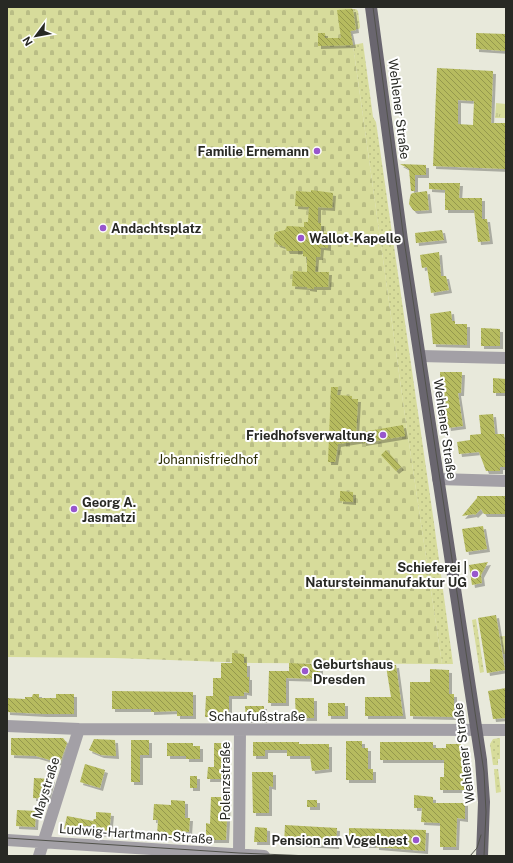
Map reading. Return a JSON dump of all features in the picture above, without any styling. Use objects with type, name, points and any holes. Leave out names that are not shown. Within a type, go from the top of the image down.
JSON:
[{"type":"main road","name":"Wehlener Straße","points":[[371,7],[399,216],[482,767],[484,802],[482,856]]},
{"type":"street","points":[[420,356],[506,358]]},
{"type":"street","points":[[438,479],[506,481]]},
{"type":"street","name":"Schaufußstraße","points":[[7,726],[240,730],[506,730]]},
{"type":"street","name":"Maystraße","points":[[39,856],[79,728]]},
{"type":"street","name":"Polenzstraße","points":[[239,856],[240,730]]},
{"type":"street","name":"Ludwig-Hartmann-Straße","points":[[7,840],[239,856],[264,856]]},
{"type":"green space","name":"Johannisfriedhof","points":[[7,7],[352,7],[356,30],[351,31],[406,423],[442,664],[252,663],[115,658],[7,657]]},
{"type":"green space","points":[[353,9],[358,11],[359,29],[356,29]]},
{"type":"green space","points":[[363,43],[373,117],[376,122],[453,664],[442,664],[406,423],[353,45]]},
{"type":"green space","points":[[496,103],[506,104],[506,118],[495,118]]},
{"type":"green space","points":[[476,619],[484,672],[480,673],[472,620]]},
{"type":"green space","points":[[500,636],[506,636],[506,654],[503,654]]},
{"type":"green space","points":[[500,738],[500,759],[498,759],[498,765],[493,765],[490,744],[493,739]]},
{"type":"green space","points":[[494,769],[498,769],[501,792],[496,793]]},
{"type":"building","points":[[353,9],[356,30],[350,31],[353,45],[318,46],[318,33],[325,33],[325,38],[341,38],[337,10]]},
{"type":"building","points":[[476,33],[506,34],[506,51],[476,49]]},
{"type":"building","points":[[437,68],[493,71],[491,123],[506,123],[506,169],[433,166]],"holes":[[[458,100],[474,101],[473,125],[458,124]]]},
{"type":"building","points":[[400,164],[426,165],[426,175],[415,175],[415,191],[411,191],[409,169]]},
{"type":"building","points":[[429,183],[460,183],[459,198],[482,198],[482,219],[487,219],[490,241],[478,242],[474,210],[445,210],[445,190],[429,189]]},
{"type":"building","name":"Wallot-Kapelle","points":[[311,190],[333,193],[332,208],[318,207],[318,223],[321,223],[321,233],[328,233],[328,248],[321,247],[320,257],[316,257],[315,272],[329,272],[328,287],[314,287],[314,289],[292,286],[293,271],[307,272],[307,257],[303,256],[303,251],[287,251],[285,247],[277,244],[274,239],[276,232],[285,230],[287,226],[304,227],[304,222],[308,222],[309,207],[295,206],[296,191],[311,192]]},
{"type":"building","points":[[427,191],[429,210],[413,210],[409,204],[411,194]]},
{"type":"building","points":[[442,230],[444,240],[416,243],[415,233]]},
{"type":"building","points":[[439,252],[441,276],[446,276],[449,290],[431,293],[427,267],[422,268],[420,255]]},
{"type":"building","points":[[451,311],[452,321],[455,321],[455,324],[467,324],[467,345],[433,344],[430,314]]},
{"type":"building","points":[[481,328],[500,329],[500,346],[481,346]]},
{"type":"building","points":[[440,372],[462,372],[461,393],[458,393],[463,426],[448,428],[443,396],[441,396]]},
{"type":"building","points":[[493,378],[506,379],[506,393],[493,393]]},
{"type":"building","points":[[331,387],[338,387],[337,395],[352,396],[352,399],[358,399],[356,433],[403,425],[405,436],[363,443],[363,440],[338,444],[335,462],[328,462]]},
{"type":"building","points":[[493,414],[495,434],[504,434],[506,441],[506,467],[500,467],[500,471],[486,471],[479,452],[459,454],[457,442],[470,440],[470,435],[481,434],[479,415]]},
{"type":"building","points":[[386,450],[401,467],[396,471],[381,455]]},
{"type":"building","points":[[340,491],[353,492],[353,502],[340,501]]},
{"type":"building","points":[[477,496],[506,496],[506,514],[484,514],[481,509],[475,515],[462,516]]},
{"type":"building","points":[[483,526],[487,549],[466,552],[462,529]]},
{"type":"building","name":"Schieferei | Natursteinmanufaktur UG","points":[[488,562],[481,575],[482,583],[472,585],[469,565]]},
{"type":"building","points":[[496,615],[505,670],[487,673],[478,618]]},
{"type":"building","points":[[232,653],[244,654],[244,663],[247,663],[247,677],[249,677],[249,693],[244,692],[244,696],[229,696],[229,717],[205,717],[206,696],[213,696],[213,678],[221,678],[221,663],[232,663]]},
{"type":"building","points":[[289,663],[320,664],[320,679],[286,678],[286,703],[268,703],[269,671],[289,671]]},
{"type":"building","points":[[396,665],[403,716],[365,716],[365,697],[391,697],[386,666]]},
{"type":"building","points":[[430,669],[449,670],[449,694],[454,694],[454,717],[410,716],[410,682],[430,682]]},
{"type":"building","points":[[506,688],[506,718],[493,719],[488,691]]},
{"type":"building","points":[[112,691],[193,692],[193,716],[177,716],[177,711],[151,712],[151,709],[112,709]]},
{"type":"building","points":[[33,694],[39,694],[39,698],[56,698],[56,694],[74,694],[74,714],[7,712],[7,698],[25,699],[25,697],[32,697]]},
{"type":"building","points":[[295,698],[314,698],[314,718],[296,718]]},
{"type":"building","points":[[328,703],[345,703],[345,716],[328,716]]},
{"type":"building","points":[[245,706],[264,706],[264,720],[246,720]]},
{"type":"building","points":[[11,738],[63,738],[67,743],[60,763],[36,756],[11,755]]},
{"type":"building","points":[[94,739],[115,740],[116,756],[101,755],[89,750]]},
{"type":"building","points":[[131,740],[149,740],[149,755],[140,755],[140,782],[131,782]]},
{"type":"building","points":[[346,741],[362,741],[362,748],[368,748],[368,769],[373,769],[373,780],[346,780]]},
{"type":"building","points":[[253,742],[299,742],[299,744],[329,744],[329,769],[312,771],[310,756],[287,756],[287,750],[265,750],[265,756],[253,756]]},
{"type":"building","points":[[380,742],[433,742],[433,748],[446,748],[446,744],[461,744],[462,771],[464,771],[464,779],[468,779],[467,790],[440,790],[440,777],[444,777],[444,760],[380,760]]},
{"type":"building","points":[[167,743],[193,743],[193,746],[200,746],[200,759],[186,759],[186,756],[167,756]]},
{"type":"building","points":[[214,743],[226,743],[226,755],[223,755],[223,779],[207,779],[208,767],[214,767]]},
{"type":"building","points":[[85,764],[105,770],[100,788],[80,782]]},
{"type":"building","points":[[252,772],[273,772],[273,787],[269,786],[269,813],[253,813]]},
{"type":"building","points":[[190,776],[197,776],[197,788],[190,788]]},
{"type":"building","points":[[34,778],[52,779],[47,799],[33,798]]},
{"type":"building","points":[[414,795],[433,797],[433,803],[465,803],[465,819],[457,818],[456,847],[440,847],[440,823],[421,822],[422,808],[414,808]]},
{"type":"building","points":[[211,797],[228,797],[226,840],[206,840],[206,823],[210,824]]},
{"type":"building","points":[[171,800],[185,801],[185,818],[190,818],[189,832],[176,831],[176,837],[157,836],[158,820],[153,820],[154,804],[171,805]]},
{"type":"building","points":[[307,800],[317,800],[317,807],[307,807]]},
{"type":"building","points":[[17,810],[36,811],[35,827],[16,826]]},
{"type":"building","points":[[96,812],[111,813],[109,834],[95,833],[95,826],[81,826],[80,830],[64,829],[67,816],[93,821],[96,819]]},
{"type":"building","points":[[285,825],[337,828],[336,846],[284,843]]},
{"type":"building","points":[[255,827],[267,828],[267,842],[254,842]]},
{"type":"building","points":[[349,828],[426,830],[425,851],[376,847],[376,845],[349,845]]},
{"type":"tram line","points":[[373,7],[404,240],[484,772],[486,812],[484,856]]},
{"type":"tram line","points":[[470,856],[477,848],[481,835]]},
{"type":"tram line","points":[[7,838],[239,853],[310,856]]},
{"type":"place","name":"Familie Ernemann","points":[[317,151]]},
{"type":"place","name":"Andachtsplatz","points":[[103,228]]},
{"type":"place","name":"Wallot-Kapelle","points":[[301,238]]},
{"type":"place","name":"Friedhofsverwaltung","points":[[383,435]]},
{"type":"place","name":"Georg A. Jasmatzi","points":[[74,509]]},
{"type":"place","name":"Schieferei | Natursteinmanufaktur UG","points":[[475,574]]},
{"type":"place","name":"Geburtshaus Dresden","points":[[305,671]]},
{"type":"place","name":"Pension am Vogelnest","points":[[416,840]]}]
